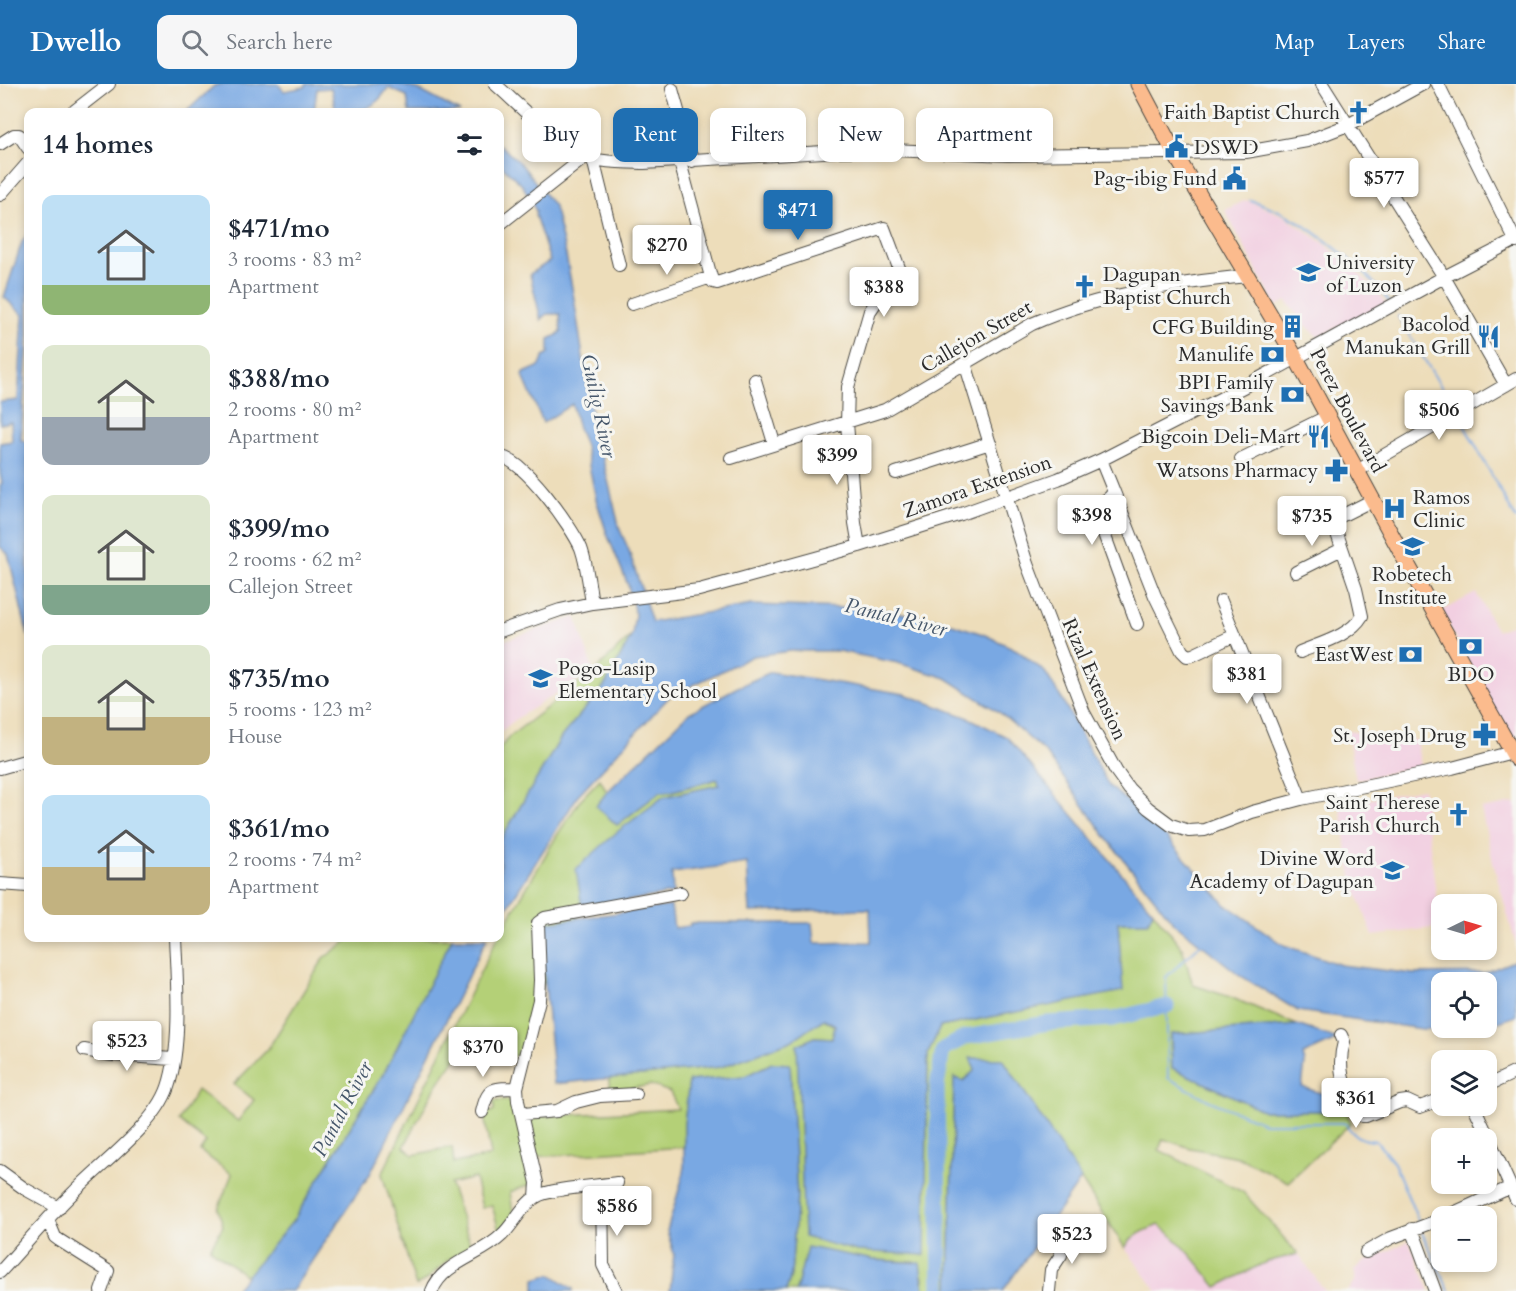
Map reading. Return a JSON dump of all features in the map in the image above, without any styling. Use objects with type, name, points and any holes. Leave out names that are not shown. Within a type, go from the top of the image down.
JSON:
[{"type":"main road","name":"Perez Boulevard","points":[[1138,84],[1175,154],[1296,358],[1515,754]]},
{"type":"street","points":[[78,108],[109,84]]},
{"type":"street","points":[[495,84],[522,108]]},
{"type":"street","points":[[1323,84],[1511,382],[1357,471]]},
{"type":"street","points":[[698,160],[881,150],[1008,155],[1246,152],[1308,141],[1348,125],[1423,84]]},
{"type":"street","points":[[1438,84],[1516,241]]},
{"type":"street","points":[[672,89],[676,108]]},
{"type":"street","points":[[0,144],[14,135],[19,135],[24,142]]},
{"type":"street","points":[[504,221],[544,188],[583,162]]},
{"type":"street","points":[[590,162],[619,265]]},
{"type":"street","points":[[686,162],[713,282],[721,283],[884,228],[898,268],[870,311],[848,387],[847,423],[859,546]]},
{"type":"street","points":[[0,195],[24,168]]},
{"type":"street","name":"Zamora Extension","points":[[504,630],[560,610],[592,603],[699,590],[859,546],[961,514],[1058,479],[1101,460],[1516,241]]},
{"type":"street","name":"Callejon Street","points":[[731,458],[885,410],[1032,324],[1072,308],[1177,283],[1248,276]]},
{"type":"street","points":[[632,304],[711,277]]},
{"type":"street","name":"Rizal Extension","points":[[965,363],[1027,564],[1084,713],[1116,771],[1129,789],[1148,808],[1171,825],[1189,831],[1205,830],[1229,819],[1301,799],[1515,754]]},
{"type":"street","points":[[755,380],[774,443]]},
{"type":"street","points":[[1241,459],[1328,416]]},
{"type":"street","points":[[896,473],[990,443]]},
{"type":"street","points":[[504,458],[510,460],[533,480],[575,537],[585,563],[592,603]]},
{"type":"street","points":[[1101,460],[1155,596],[1182,651],[1187,656],[1193,655],[1235,636]]},
{"type":"street","points":[[1114,492],[1112,496],[1099,504],[1097,513],[1137,624]]},
{"type":"street","points":[[1300,652],[1341,634],[1357,624],[1362,616],[1356,589],[1333,524],[1334,519],[1373,500]]},
{"type":"street","points":[[1296,572],[1342,549]]},
{"type":"street","points":[[1221,600],[1301,799]]},
{"type":"street","points":[[0,768],[24,761]]},
{"type":"street","points":[[0,884],[24,886]]},
{"type":"street","points":[[536,1197],[537,1183],[517,1088],[539,1000],[537,926],[540,920],[681,893]]},
{"type":"street","points":[[0,1272],[158,1107],[168,1088],[173,1059],[177,1004],[175,942]]},
{"type":"street","points":[[1341,1035],[1344,1042],[1340,1058],[1345,1086],[1354,1106],[1362,1116],[1400,1102],[1407,1101],[1420,1107],[1431,1104]]},
{"type":"street","points":[[84,1050],[112,1055],[173,1059]]},
{"type":"street","points":[[1497,1081],[1516,1072]]},
{"type":"street","points":[[482,1112],[486,1096],[490,1091],[500,1088],[517,1088]]},
{"type":"street","points":[[523,1114],[557,1111],[576,1102],[600,1096],[636,1094]]},
{"type":"street","points":[[1471,1206],[1513,1188],[1479,1116]]},
{"type":"street","points":[[0,1171],[25,1189],[59,1208]]},
{"type":"street","points":[[432,1291],[444,1272],[489,1246],[536,1197],[556,1191],[617,1184]]},
{"type":"street","points":[[602,1186],[603,1265],[616,1291]]},
{"type":"street","points":[[48,1220],[55,1237],[108,1270],[100,1291]]},
{"type":"street","points":[[1366,1252],[1412,1229],[1431,1223]]},
{"type":"street","points":[[1412,1229],[1435,1291]]},
{"type":"street","points":[[1049,1291],[1052,1269],[1061,1255],[1059,1245]]},
{"type":"shaded area","name":"University of Luzon","points":[[1246,200],[1284,216],[1325,244],[1378,291],[1386,304],[1318,337],[1299,318],[1287,301],[1276,306],[1225,210]]},
{"type":"shaded area","points":[[1476,593],[1497,631],[1515,623],[1516,625],[1516,741],[1508,736],[1441,611]]},
{"type":"shaded area","name":"Pogo-Lasip Elementary School","points":[[576,617],[593,670],[504,729],[504,641]]},
{"type":"shaded area","points":[[1347,731],[1416,740],[1421,766],[1356,780]]},
{"type":"shaded area","name":"Divine Word Academy of Dagupan","points":[[1423,789],[1436,894],[1431,894],[1431,928],[1373,936],[1353,882],[1340,805]]},
{"type":"shaded area","points":[[1516,804],[1516,945],[1481,809]]},
{"type":"shaded area","points":[[1158,1225],[1172,1235],[1217,1287],[1266,1262],[1298,1254],[1325,1291],[1157,1291],[1125,1248],[1129,1240]]},
{"type":"shaded area","points":[[1409,1241],[1430,1291],[1348,1291],[1356,1280],[1354,1270],[1362,1263]]},
{"type":"green space","points":[[632,635],[605,685],[562,736],[504,834],[504,743],[597,669]]},
{"type":"green space","points":[[600,779],[607,792],[597,807],[617,825],[660,792],[673,791],[718,779],[719,785],[663,797],[582,908],[535,999],[521,1054],[507,1058],[482,1058],[478,1047],[468,1046],[448,1068],[440,1081],[404,1147],[413,1155],[452,1147],[454,1163],[491,1156],[484,1115],[494,1110],[494,1101],[516,1100],[533,1184],[510,1192],[514,1219],[500,1235],[492,1205],[482,1208],[475,1178],[450,1184],[471,1246],[448,1260],[416,1286],[382,1174],[495,942],[504,942],[504,927],[581,799]]},
{"type":"green space","points":[[1153,911],[1182,948],[1193,985],[1230,997],[1297,1025],[1171,1034],[1172,1068],[1264,1111],[1346,1111],[1351,1123],[1288,1182],[1238,1157],[1190,1148],[1163,1139],[1159,1150],[1243,1192],[1298,1254],[1266,1262],[1217,1287],[1183,1246],[1159,1225],[1135,1236],[1125,1248],[1003,1059],[971,1059],[975,1070],[963,1081],[954,1078],[949,1291],[924,1291],[923,1277],[915,1262],[874,1260],[807,1248],[796,1291],[786,1291],[791,1275],[797,1197],[790,1064],[772,1063],[745,1076],[689,1081],[684,1147],[533,1157],[528,1117],[678,1109],[670,1092],[651,1085],[610,1092],[610,1078],[721,1067],[791,1041],[824,1019],[835,1026],[832,1038],[815,1037],[924,1254],[928,1054],[940,1027],[1122,991],[1118,922],[1148,922]]},
{"type":"green space","points":[[346,942],[450,942],[385,1071],[293,1221],[247,1277],[210,1248],[223,1226],[218,1209],[232,1174],[200,1151],[206,1142],[179,1121],[197,1090],[238,1121],[254,1100],[234,1084],[268,1049],[324,958]]},
{"type":"water","points":[[278,84],[284,91],[305,87],[306,84],[399,84],[419,90],[453,108],[408,108],[407,96],[388,88],[372,106],[335,108],[331,88],[317,89],[315,108],[190,108],[214,86]]},
{"type":"water","name":"Pantal River","points":[[504,149],[522,165],[554,206],[575,304],[591,410],[620,530],[652,622],[752,605],[878,609],[940,620],[983,634],[1017,650],[1045,672],[1109,786],[1154,823],[1225,904],[1284,945],[1341,965],[1414,974],[1431,974],[1431,1029],[1298,1011],[1241,976],[1173,922],[1109,841],[1045,752],[999,712],[946,678],[898,663],[838,651],[791,651],[753,656],[670,696],[579,794],[504,913],[504,834],[562,736],[605,685],[632,635],[635,614],[628,585],[607,534],[596,499],[585,446],[572,404],[543,423],[522,374],[540,366],[544,356],[549,353],[549,339],[561,333],[560,314],[547,314],[541,320],[530,274],[550,261],[535,215],[536,211],[523,186],[504,168]]},
{"type":"water","points":[[24,239],[24,396],[21,440],[24,441],[24,620],[8,554],[0,547],[0,485],[2,483],[0,443],[12,441],[11,422],[0,424],[0,402],[18,400],[23,315],[4,297]]},
{"type":"water","points":[[771,672],[905,694],[969,718],[1007,737],[1153,911],[1148,922],[1118,922],[1123,991],[940,1027],[928,1054],[925,1255],[857,1251],[804,1237],[797,1045],[815,1037],[832,1038],[835,1025],[824,1019],[791,1041],[721,1067],[554,1084],[540,928],[549,922],[671,906],[674,928],[690,926],[690,923],[812,923],[814,943],[871,942],[870,909],[750,912],[747,863],[672,873],[673,893],[582,908],[576,869],[617,832],[663,797],[719,785],[718,779],[673,791],[660,792],[617,825],[596,806],[607,792],[689,713]]},
{"type":"water","points":[[450,942],[485,942],[370,1174],[292,1291],[234,1291],[293,1221],[385,1071]]},
{"type":"water","points":[[1516,960],[1516,1016],[1497,1023],[1497,972],[1486,972]]},
{"type":"water","points":[[1297,1025],[1338,1039],[1303,1055],[1305,1063],[1302,1087],[1327,1095],[1343,1094],[1346,1111],[1264,1111],[1172,1068],[1171,1034]]},
{"type":"water","points":[[970,1058],[1003,1059],[1081,1179],[1003,1291],[949,1291],[954,1077],[963,1081],[975,1070]]},
{"type":"water","points":[[772,1063],[790,1064],[797,1197],[791,1275],[786,1291],[670,1291],[674,1254],[667,1231],[684,1172],[684,1124],[689,1081],[745,1076]]},
{"type":"water","points":[[807,1247],[874,1260],[920,1263],[924,1291],[796,1291]]},
{"type":"water","points":[[551,1274],[573,1291],[535,1291],[535,1279]]},
{"type":"waterway","points":[[1250,200],[1298,221],[1327,241],[1356,265],[1389,302]]},
{"type":"waterway","points":[[1398,316],[1454,408]]},
{"type":"waterway","points":[[1463,423],[1516,519]]},
{"type":"waterway","points":[[1203,942],[1166,977],[1168,1078],[1210,1101],[1264,1123],[1343,1123],[1358,1137],[1376,1141],[1394,1163],[1418,1220]]},
{"type":"waterway","points":[[940,1291],[937,1086],[943,1049],[966,1037],[1048,1023],[1113,1019],[1167,1006]]},
{"type":"waterway","points":[[1422,1233],[1449,1291]]},
{"type":"place","name":"Faith Baptist Church","points":[[1358,112]]},
{"type":"place","name":"DSWD","points":[[1176,147]]},
{"type":"place","name":"Pag-ibig Fund","points":[[1235,178]]},
{"type":"place","name":"University of Luzon","points":[[1308,273]]},
{"type":"place","name":"Dagupan Baptist Church","points":[[1085,286]]},
{"type":"place","name":"CFG Building","points":[[1292,327]]},
{"type":"place","name":"Bacolod Manukan Grill","points":[[1488,336]]},
{"type":"place","name":"Manulife","points":[[1272,354]]},
{"type":"place","name":"BPI Family Savings Bank","points":[[1292,394]]},
{"type":"place","name":"Bigcoin Deli-Mart","points":[[1318,436]]},
{"type":"place","name":"Watsons Pharmacy","points":[[1336,470]]},
{"type":"place","name":"Ramos Clinic","points":[[1395,509]]},
{"type":"place","name":"Robetech Institute","points":[[1412,547]]},
{"type":"place","name":"BDO","points":[[1471,647]]},
{"type":"place","name":"EastWest","points":[[1411,654]]},
{"type":"place","name":"Pogo-Lasip Elementary School","points":[[540,679]]},
{"type":"place","name":"St. Joseph Drug","points":[[1484,735]]},
{"type":"place","name":"Saint Therese Parish Church","points":[[1458,814]]},
{"type":"place","name":"Divine Word Academy of Dagupan","points":[[1392,870]]},
{"type":"water label","name":"Guilig River","points":[[599,406]]}]
